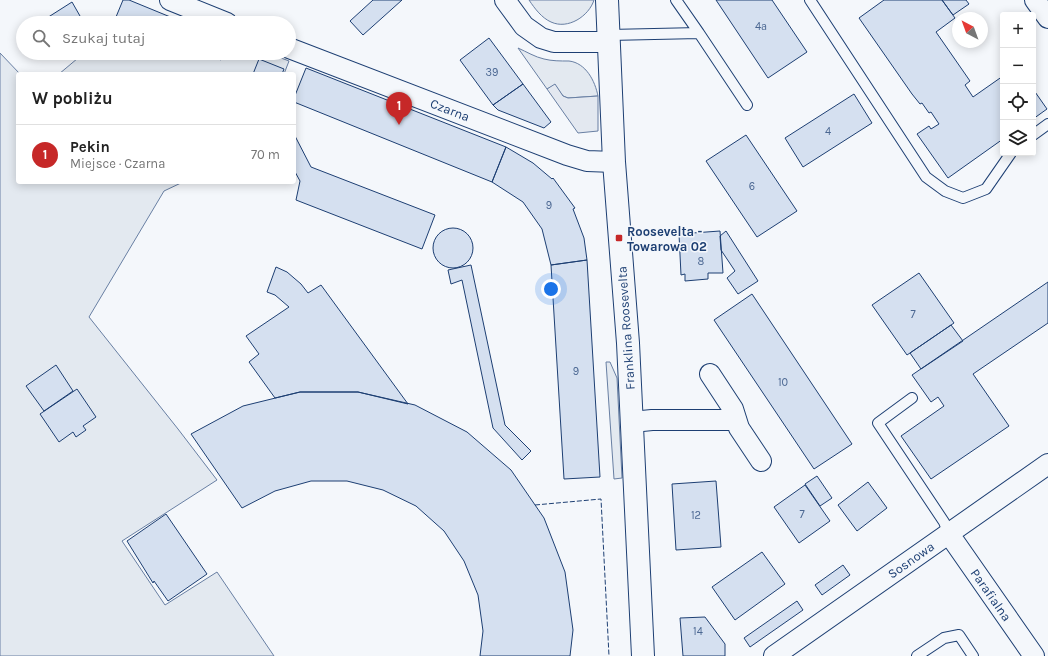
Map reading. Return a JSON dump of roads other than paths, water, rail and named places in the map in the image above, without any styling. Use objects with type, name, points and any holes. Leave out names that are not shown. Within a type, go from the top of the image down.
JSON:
[{"type":"street","points":[[170,0],[210,16]]},
{"type":"street","points":[[504,0],[524,26],[536,35],[548,41],[561,43],[609,38]]},
{"type":"street","name":"Franklina Roosevelta","points":[[607,0],[614,162],[628,343],[644,656]]},
{"type":"street","points":[[1036,0],[1048,18]]},
{"type":"street","name":"Czarna","points":[[296,51],[557,151],[587,161],[614,162]]},
{"type":"street","points":[[710,374],[733,409],[739,428],[761,461]]},
{"type":"street","points":[[632,422],[652,420],[736,420]]},
{"type":"street","name":"Sosnowa","points":[[787,652],[1048,464]]},
{"type":"street","name":"Parafialna","points":[[949,534],[1034,656]]},
{"type":"lane","points":[[676,0],[747,105]]},
{"type":"lane","points":[[810,0],[926,177],[945,191],[963,198],[986,190],[1009,156]]},
{"type":"lane","points":[[609,38],[699,32]]},
{"type":"lane","points":[[1036,134],[1048,124]]},
{"type":"lane","points":[[912,398],[878,423],[944,522],[949,534]]},
{"type":"lane","points":[[917,656],[944,638],[959,635],[973,656]]},
{"type":"place","name":"Pekin","points":[[399,125]]},
{"type":"place","name":"Roosevelta - Towarowa 02","points":[[619,238]]}]
